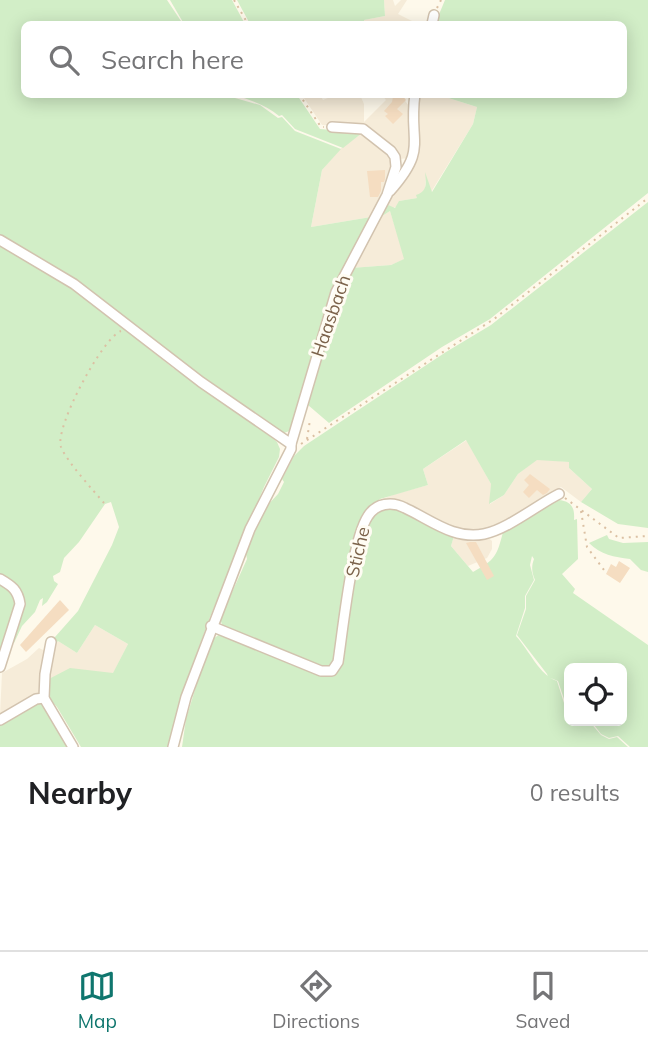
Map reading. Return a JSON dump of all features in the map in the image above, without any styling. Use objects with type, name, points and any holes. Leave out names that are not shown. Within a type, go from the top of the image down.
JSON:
[{"type":"street","name":"Haasbach","points":[[387,195],[407,170],[416,150],[415,98]]},
{"type":"street","name":"Haasbach","points":[[173,747],[186,696],[211,626],[250,529],[291,447],[336,292],[387,195],[396,167],[391,151],[363,129],[332,127]]},
{"type":"street","points":[[0,240],[74,284],[291,447]]},
{"type":"street","name":"Stiche","points":[[211,626],[321,671],[332,671],[338,662],[362,527],[368,514],[377,506],[389,503],[402,506],[440,528],[466,535],[484,534],[503,528],[559,494]]},
{"type":"street","points":[[0,579],[13,586],[19,594],[20,604],[0,667]]},
{"type":"street","points":[[51,642],[44,698],[73,747]]},
{"type":"street","points":[[0,720],[36,699],[44,698]]},
{"type":"path","points":[[234,0],[246,21]]},
{"type":"path","points":[[302,98],[321,127],[332,127]]},
{"type":"path","points":[[291,447],[307,440],[494,319],[648,198]]},
{"type":"path","points":[[104,503],[61,447],[60,435],[68,413],[99,356],[114,334],[130,328]]},
{"type":"path","points":[[307,440],[310,420]]},
{"type":"path","points":[[559,494],[619,538],[648,536]]},
{"type":"path","points":[[580,510],[587,547],[604,569]]},
{"type":"shaded area","points":[[384,0],[393,0],[395,6],[401,0],[407,0],[398,14],[412,21],[363,20],[385,16]]},
{"type":"shaded area","points":[[304,98],[361,98],[364,122],[386,100],[384,98],[403,98],[411,109],[411,158],[398,159],[365,127],[322,125]]},
{"type":"shaded area","points":[[418,98],[448,98],[477,107],[473,124],[431,192],[426,177],[425,190],[417,198],[399,201],[398,206],[393,208],[386,204],[418,151]]},
{"type":"shaded area","points":[[362,133],[391,156],[393,165],[383,197],[371,217],[311,227],[322,170],[339,150]]},
{"type":"shaded area","points":[[390,211],[405,259],[391,265],[351,268],[379,218]]},
{"type":"shaded area","points":[[467,440],[491,484],[490,504],[504,495],[518,474],[537,459],[570,462],[569,468],[592,489],[581,502],[561,487],[501,526],[470,532],[455,530],[403,503],[390,499],[375,502],[428,485],[423,469]]},
{"type":"shaded area","points":[[454,536],[487,537],[492,541],[492,549],[487,558],[468,566],[451,546]]},
{"type":"shaded area","points":[[95,625],[128,644],[113,674],[47,680],[51,651],[58,641],[77,653]]},
{"type":"shaded area","points":[[39,648],[45,651],[41,691],[0,715],[2,673],[27,659]]},
{"type":"green space","points":[[0,0],[167,0],[181,21],[21,21],[21,98],[235,98],[260,105],[278,118],[282,117],[295,131],[341,149],[322,170],[311,227],[371,217],[332,291],[292,430],[284,433],[201,378],[77,280],[0,235]]},
{"type":"green space","points":[[170,0],[232,0],[243,21],[182,21]]},
{"type":"green space","points":[[237,0],[384,0],[385,16],[364,21],[248,21]]},
{"type":"green space","points":[[445,0],[648,0],[648,193],[490,319],[442,347],[329,423],[308,405],[341,293],[351,268],[391,265],[404,259],[390,211],[379,218],[386,204],[395,208],[399,201],[417,198],[416,195],[423,191],[425,186],[425,172],[432,192],[473,124],[477,107],[448,98],[627,98],[627,21],[436,21]]},
{"type":"green space","points":[[244,98],[299,98],[320,129],[362,133],[343,148],[295,129],[282,115],[279,116]]},
{"type":"green space","points":[[648,202],[648,528],[618,524],[581,502],[592,489],[569,468],[569,462],[537,460],[518,474],[504,495],[489,504],[491,484],[466,440],[423,469],[428,485],[380,499],[365,513],[355,540],[333,660],[329,666],[321,667],[223,627],[220,619],[247,559],[246,554],[264,509],[278,494],[284,482],[282,479],[294,456],[304,446],[491,325]]},
{"type":"green space","points":[[0,246],[72,288],[173,368],[259,426],[277,442],[280,449],[279,457],[210,617],[181,696],[168,747],[81,747],[48,697],[47,680],[70,668],[113,673],[128,644],[95,625],[77,653],[58,641],[51,651],[55,637],[78,611],[112,545],[119,527],[111,502],[105,504],[79,542],[64,558],[60,572],[53,576],[58,584],[47,602],[42,606],[43,598],[40,600],[14,643],[10,641],[22,604],[17,590],[0,576]]},
{"type":"green space","points":[[558,500],[571,506],[574,520],[577,519],[578,559],[562,574],[575,589],[573,593],[648,645],[648,747],[630,747],[618,736],[609,738],[601,734],[595,726],[627,726],[627,663],[564,663],[564,699],[558,681],[551,678],[557,681],[564,703],[564,726],[593,726],[601,735],[609,739],[617,737],[628,747],[182,747],[186,719],[210,641],[220,634],[320,674],[341,664],[362,544],[372,517],[387,507],[413,514],[454,536],[451,546],[473,572],[494,556],[503,532],[547,504]],"holes":[[[532,556],[535,580],[526,596],[526,609],[517,635],[548,676],[516,636],[525,608],[525,596],[534,580],[530,565]]]},
{"type":"green space","points":[[607,535],[609,539],[623,543],[648,542],[648,572],[641,570],[630,559],[608,555],[589,543]]},
{"type":"green space","points":[[0,582],[10,588],[17,603],[0,657]]},
{"type":"green space","points":[[38,703],[43,704],[70,747],[0,747],[0,723]]},
{"type":"building","points":[[393,98],[406,100],[397,109],[403,114],[393,124],[384,111]]},
{"type":"building","points":[[385,170],[385,179],[381,182],[378,197],[370,197],[367,171]]},
{"type":"building","points":[[530,474],[550,489],[547,493],[543,495],[537,490],[529,498],[523,492],[529,485],[524,480]]},
{"type":"building","points":[[476,542],[494,576],[487,580],[466,543]]},
{"type":"building","points":[[619,561],[630,568],[620,583],[606,574],[611,564],[616,567]]},
{"type":"building","points":[[60,600],[69,610],[26,652],[20,645]]}]
